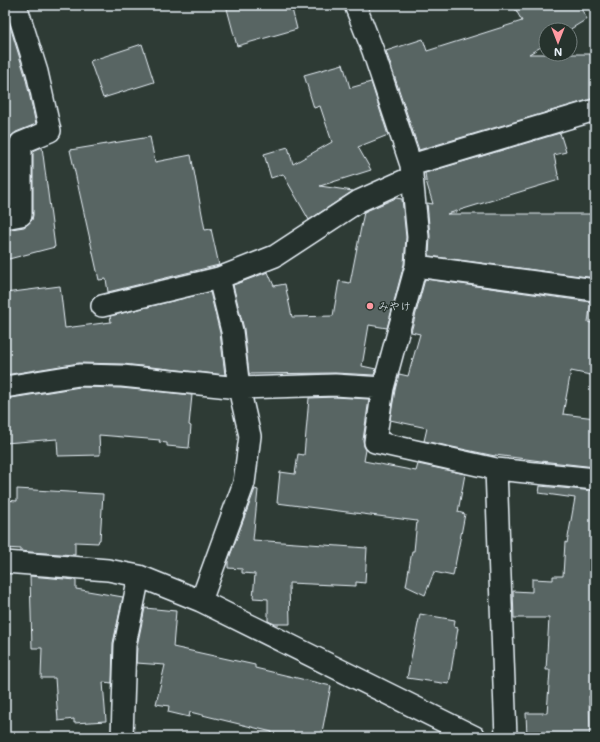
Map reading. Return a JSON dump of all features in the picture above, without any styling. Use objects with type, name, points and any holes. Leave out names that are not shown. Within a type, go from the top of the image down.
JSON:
[{"type":"street","points":[[5,218],[21,215],[21,143],[50,131],[38,72],[16,5]]},
{"type":"street","points":[[355,5],[373,51],[411,171],[418,237],[416,266],[383,388],[375,442],[496,469],[595,479]]},
{"type":"street","points":[[102,306],[219,278],[275,256],[360,201],[411,171],[595,110]]},
{"type":"street","points":[[416,266],[595,290]]},
{"type":"street","points":[[201,601],[244,483],[250,436],[239,388],[232,331],[219,278]]},
{"type":"street","points":[[5,387],[79,375],[122,376],[239,388],[335,386],[383,388]]},
{"type":"street","points":[[496,469],[506,737]]},
{"type":"street","points":[[5,562],[108,570],[139,576],[201,601],[475,737]]},
{"type":"street","points":[[122,737],[125,645],[139,576]]},
{"type":"building","points":[[226,5],[291,5],[297,29],[237,46]]},
{"type":"building","points":[[513,5],[579,5],[587,19],[578,24],[578,22],[538,22],[538,49],[529,54],[538,54],[538,62],[578,62],[578,54],[595,54],[595,98],[419,150],[386,51],[423,39],[427,51],[522,21]]},
{"type":"building","points":[[5,10],[25,75],[36,124],[16,132],[11,136],[9,143],[9,160],[5,161]]},
{"type":"building","points":[[142,44],[154,82],[103,98],[90,61]]},
{"type":"building","points":[[343,64],[350,88],[371,82],[388,135],[358,147],[371,170],[320,186],[353,191],[309,220],[283,174],[271,178],[264,154],[288,147],[293,164],[332,142],[320,106],[314,108],[304,75]]},
{"type":"building","points":[[560,133],[566,152],[554,155],[559,180],[447,214],[595,214],[595,278],[429,256],[430,236],[427,203],[433,204],[425,173]]},
{"type":"building","points":[[150,137],[155,162],[191,155],[205,230],[211,229],[219,265],[108,292],[106,279],[99,280],[70,150]]},
{"type":"building","points":[[42,147],[55,247],[5,260],[5,230],[24,227],[32,220],[33,151]]},
{"type":"building","points":[[396,198],[402,199],[406,237],[404,264],[387,328],[369,325],[362,366],[376,369],[374,375],[335,373],[249,374],[244,329],[233,285],[268,272],[274,286],[285,284],[292,317],[333,316],[339,281],[350,283],[364,212]]},
{"type":"building","points":[[425,279],[591,302],[588,322],[595,324],[595,376],[571,371],[563,414],[595,418],[595,467],[495,456],[424,441],[427,428],[390,420],[399,374],[408,376],[420,334],[411,332]]},
{"type":"building","points":[[60,286],[65,328],[111,322],[110,316],[210,292],[220,333],[225,375],[123,364],[79,363],[5,375],[5,293]]},
{"type":"building","points":[[80,387],[121,388],[192,395],[189,425],[191,426],[189,448],[167,446],[167,443],[159,442],[160,440],[99,435],[100,455],[58,456],[57,439],[5,443],[5,399]]},
{"type":"building","points":[[335,397],[369,399],[363,440],[366,450],[364,461],[416,471],[418,464],[465,474],[458,512],[465,514],[453,576],[434,572],[425,595],[406,586],[412,551],[414,551],[417,521],[277,503],[280,472],[295,474],[298,454],[304,455],[309,398]]},
{"type":"building","points":[[540,486],[595,491],[595,696],[589,696],[590,737],[527,737],[526,713],[547,713],[550,670],[546,670],[549,618],[514,618],[513,591],[532,592],[532,579],[553,580],[553,576],[563,576],[565,542],[567,543],[575,498],[539,493]]},
{"type":"building","points":[[17,489],[103,494],[100,540],[98,543],[75,542],[75,555],[30,552],[21,551],[21,549],[5,548],[5,500],[17,501]]},
{"type":"building","points":[[255,489],[258,490],[253,540],[367,548],[365,583],[356,582],[356,586],[289,583],[290,624],[275,624],[268,621],[268,599],[253,598],[255,574],[242,573],[242,569],[228,568],[228,561]]},
{"type":"building","points":[[30,576],[76,580],[76,589],[123,597],[113,643],[112,683],[103,682],[106,721],[74,723],[74,719],[58,721],[55,678],[41,678],[42,648],[32,648]]},
{"type":"building","points":[[145,608],[176,611],[173,647],[255,665],[255,668],[331,686],[321,737],[271,737],[272,732],[190,712],[189,717],[168,712],[169,706],[156,704],[165,665],[136,663],[137,646]]},
{"type":"building","points":[[420,614],[455,620],[454,627],[458,628],[449,684],[407,678]]},
{"type":"place","name":"みやけ","points":[[370,306]]}]
